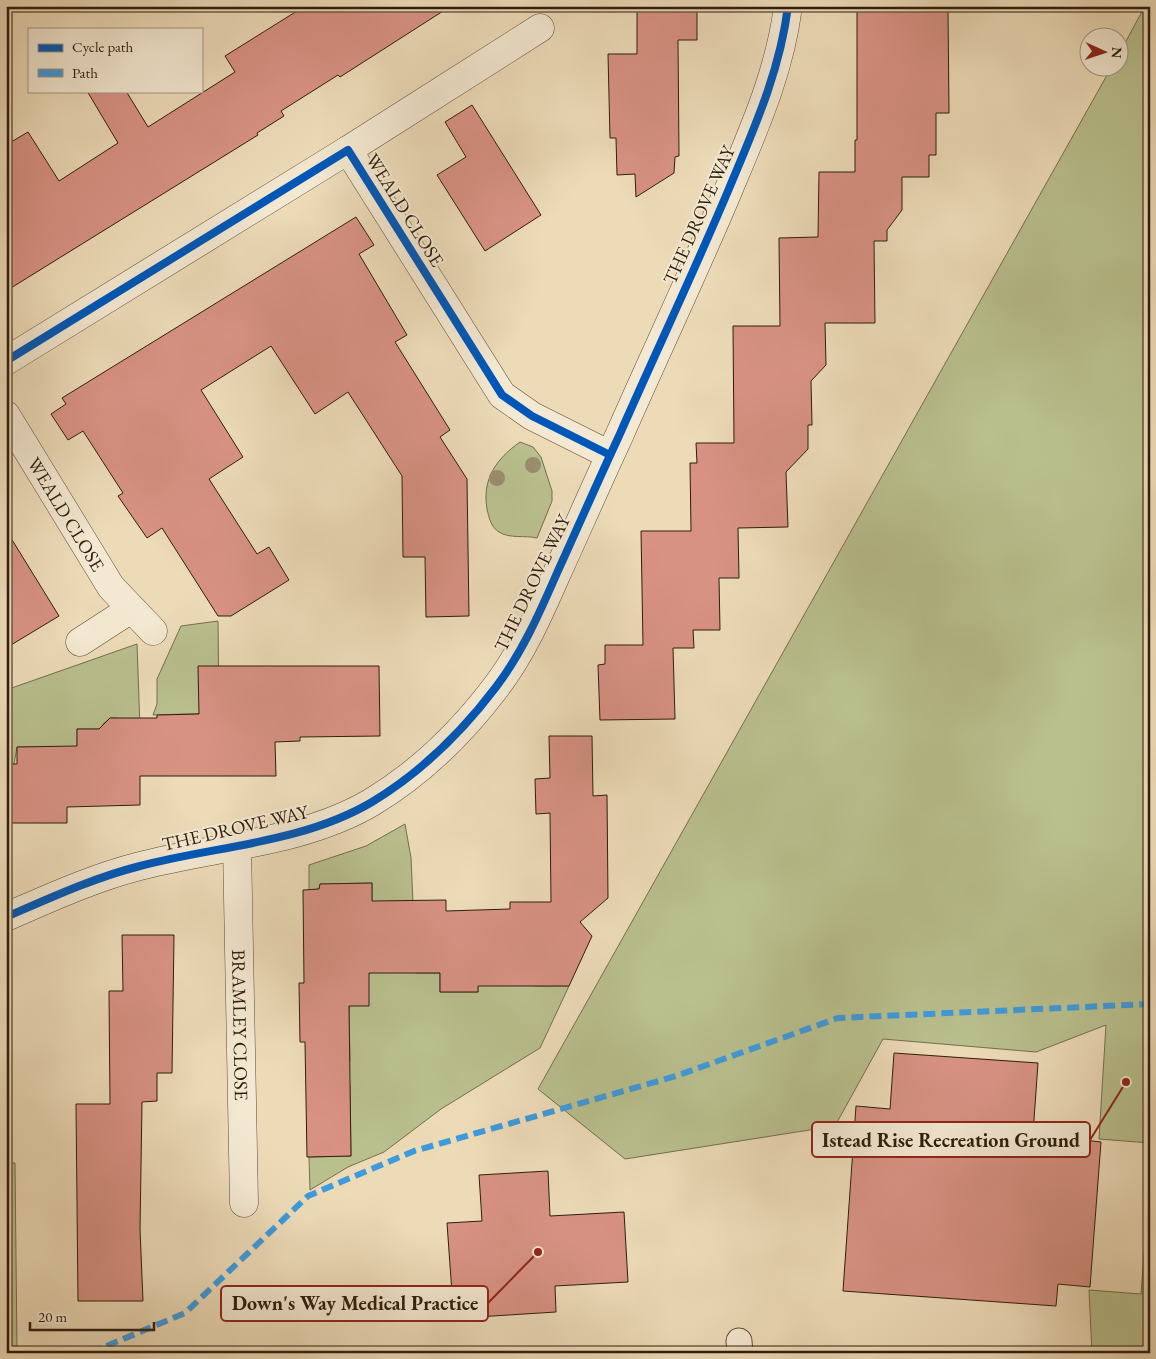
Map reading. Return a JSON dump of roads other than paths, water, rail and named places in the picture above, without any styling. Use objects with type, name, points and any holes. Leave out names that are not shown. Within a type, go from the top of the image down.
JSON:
[{"type":"street","name":"THE DROVE WAY","points":[[6,917],[91,881],[138,867],[237,846],[309,828],[356,810],[382,796],[422,767],[456,734],[497,686],[531,629],[714,225],[755,128],[775,73],[785,33],[788,6]]},
{"type":"street","name":"WEALD CLOSE","points":[[6,361],[348,150],[540,28]]},
{"type":"street","name":"WEALD CLOSE","points":[[348,150],[502,395],[532,416],[610,455]]},
{"type":"street","name":"WEALD CLOSE","points":[[6,415],[111,587],[153,631]]},
{"type":"street","points":[[80,642],[131,609]]},
{"type":"street","name":"BRAMLEY CLOSE","points":[[237,846],[244,1203]]},
{"type":"place","name":"Istead Rise Recreation Ground","points":[[1126,1082]]},
{"type":"place","name":"Down's Way Medical Practice","points":[[538,1252]]}]
